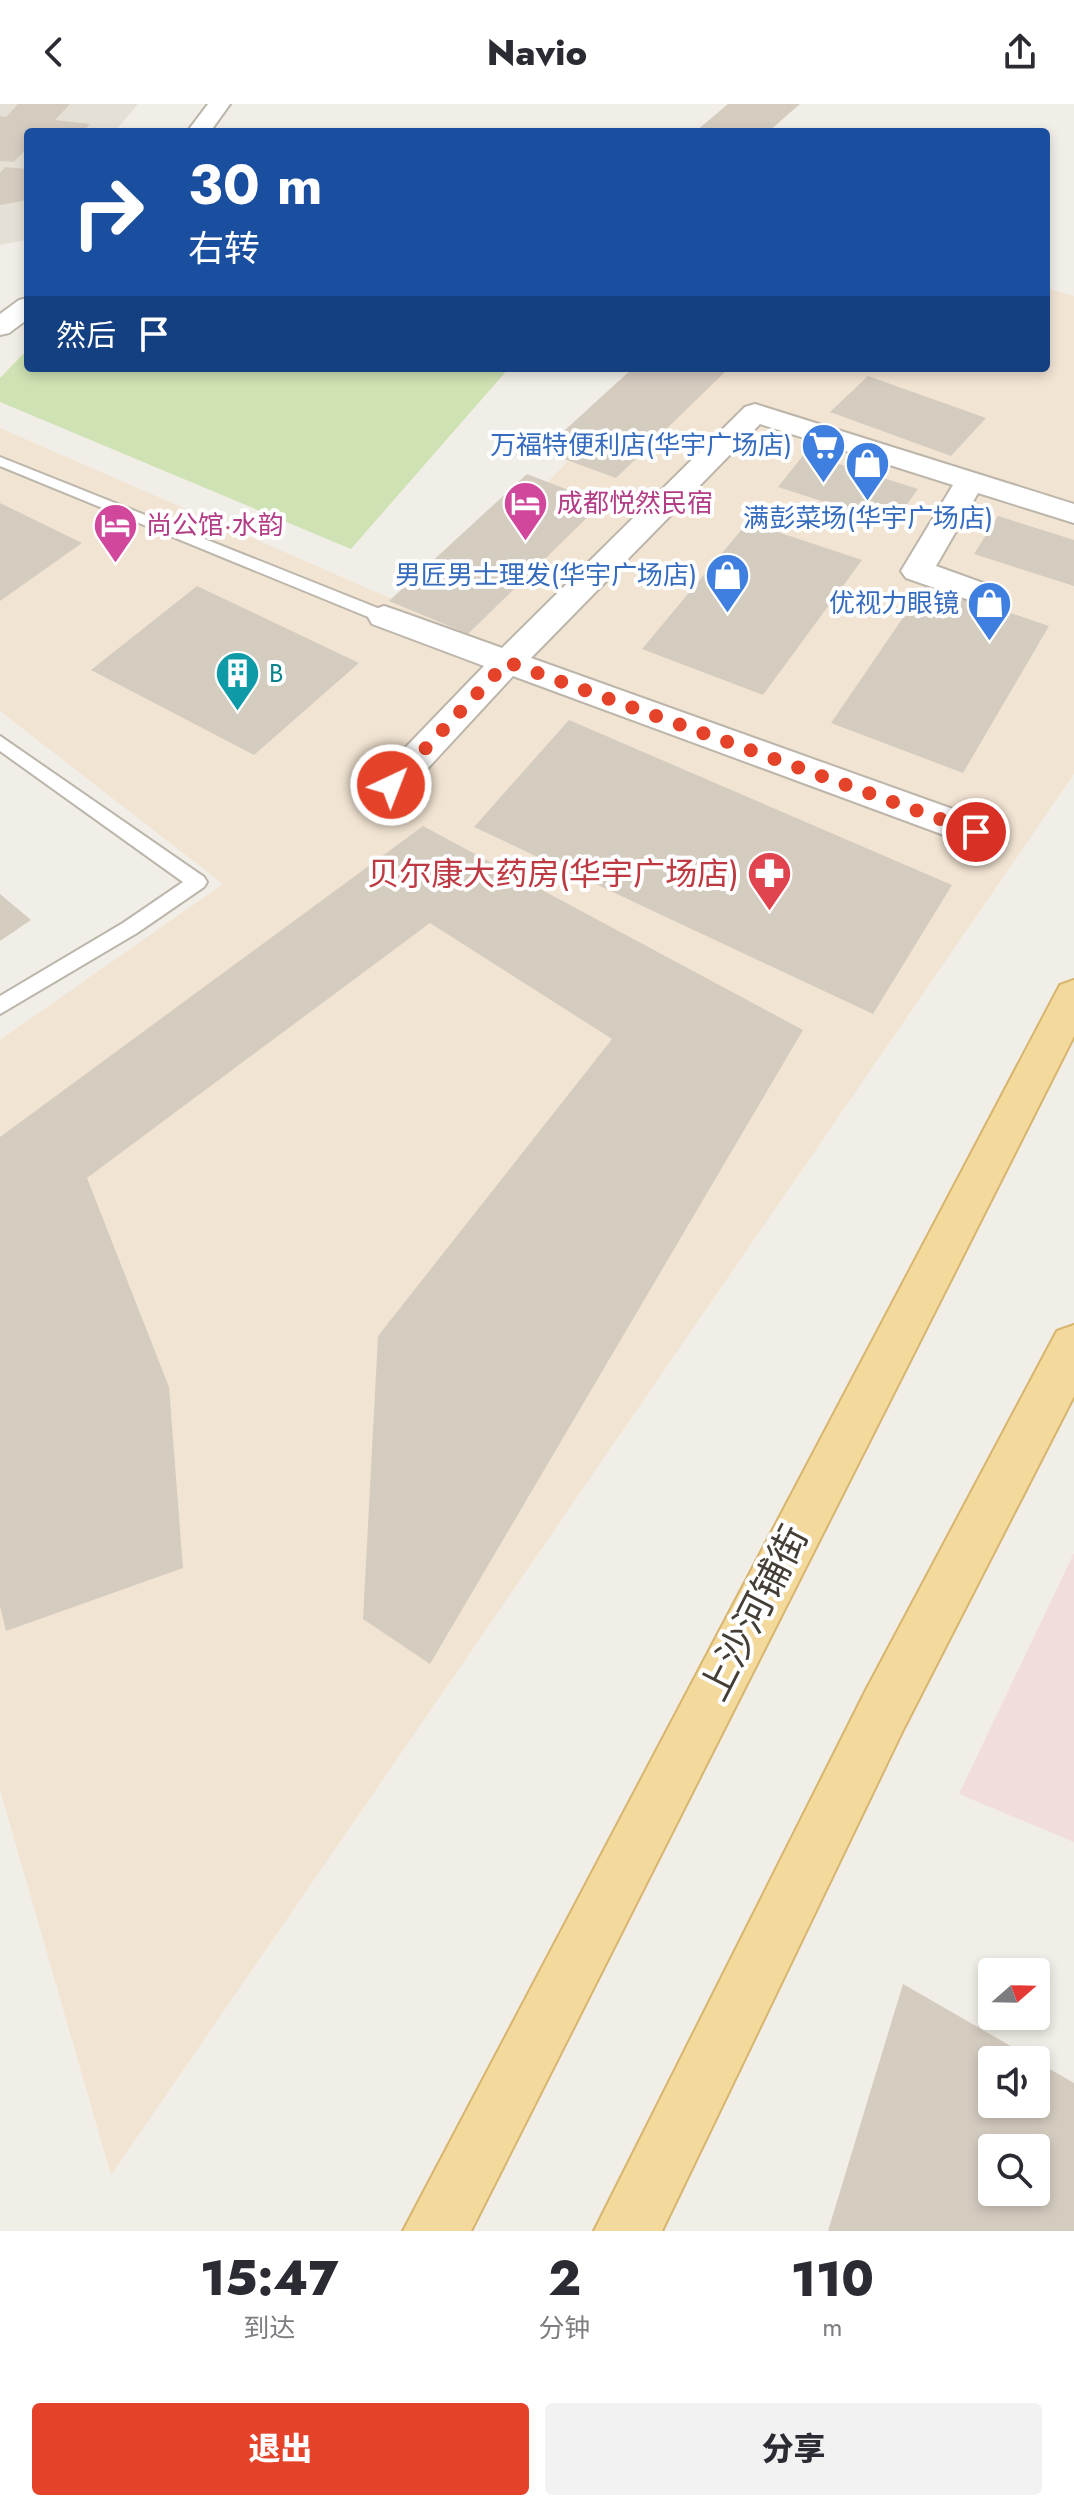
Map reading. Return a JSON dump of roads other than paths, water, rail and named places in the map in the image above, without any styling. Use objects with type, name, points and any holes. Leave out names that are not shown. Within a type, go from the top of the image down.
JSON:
[{"type":"main road","name":"上沙河铺街","points":[[436,2231],[1074,996]]},
{"type":"main road","points":[[627,2231],[885,1709],[1074,1347]]},
{"type":"street","points":[[201,128],[219,104]]},
{"type":"street","points":[[0,327],[23,296]]},
{"type":"street","points":[[391,785],[507,662],[755,413],[1074,514]]},
{"type":"street","points":[[970,481],[917,571],[986,595]]},
{"type":"street","points":[[384,617],[976,832]]},
{"type":"lane","points":[[0,461],[384,617]]},
{"type":"lane","points":[[0,742],[197,882],[130,928],[0,1006]]},
{"type":"place","name":"万福特便利店(华宇广场店)","points":[[823,484]]},
{"type":"place","name":"满彭菜场(华宇广场店)","points":[[868,502]]},
{"type":"place","name":"成都悦然民宿","points":[[526,542]]},
{"type":"place","name":"尚公馆·水韵","points":[[115,564]]},
{"type":"place","name":"男匠男士理发(华宇广场店)","points":[[728,614]]},
{"type":"place","name":"优视力眼镜","points":[[990,642]]},
{"type":"place","name":"B","points":[[238,712]]},
{"type":"place","name":"贝尔康大药房(华宇广场店)","points":[[770,913]]}]
